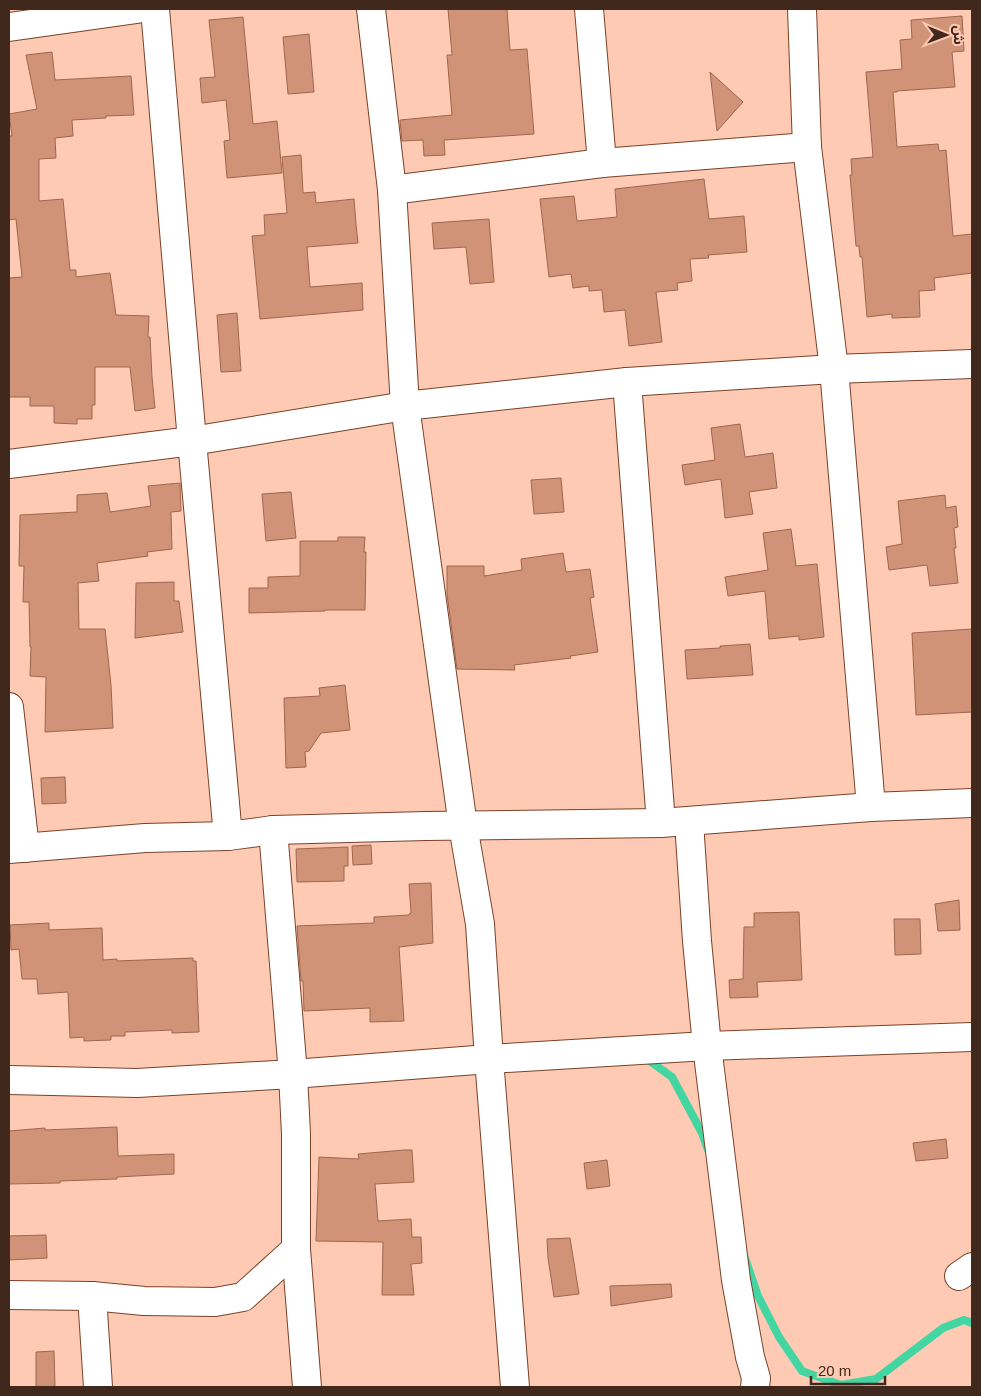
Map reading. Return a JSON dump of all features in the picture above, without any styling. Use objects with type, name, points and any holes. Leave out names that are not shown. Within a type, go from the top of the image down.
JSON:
[{"type":"street","points":[[9,27],[137,9]]},
{"type":"street","points":[[155,9],[228,836]]},
{"type":"street","points":[[371,9],[392,190],[405,406],[463,826],[480,924],[515,1387]]},
{"type":"street","points":[[588,9],[602,163]]},
{"type":"street","points":[[802,9],[807,148],[834,368],[871,807]]},
{"type":"street","points":[[392,190],[602,163],[807,148]]},
{"type":"street","points":[[9,464],[192,441],[405,406],[627,382],[834,368],[972,364]]},
{"type":"street","points":[[627,382],[661,823]]},
{"type":"street","points":[[9,707],[17,849],[145,838],[228,836],[273,830],[688,822],[871,807],[972,803]]},
{"type":"street","points":[[688,822],[707,1046],[736,1280],[750,1357],[756,1378],[755,1387]]},
{"type":"street","points":[[273,830],[293,1074],[296,1134],[296,1249],[307,1387]]},
{"type":"street","points":[[9,1080],[137,1083],[707,1046],[972,1037]]},
{"type":"street","points":[[9,1295],[92,1296],[144,1301],[216,1302],[243,1297],[296,1249]]},
{"type":"street","points":[[92,1296],[98,1387]]},
{"type":"building","points":[[448,9],[507,9],[510,50],[527,49],[534,134],[444,140],[445,155],[424,156],[423,140],[402,141],[400,120],[452,115],[447,55],[452,55]]},
{"type":"building","points":[[962,16],[964,51],[952,52],[955,87],[893,92],[897,147],[938,144],[939,151],[946,150],[953,236],[972,234],[972,273],[934,278],[935,290],[919,291],[920,317],[892,318],[892,314],[867,317],[862,257],[860,257],[859,246],[856,246],[850,175],[852,175],[851,159],[873,157],[866,72],[902,69],[900,40],[912,39],[911,20]]},
{"type":"building","points":[[243,17],[253,124],[277,121],[282,173],[227,178],[224,141],[230,140],[226,100],[202,103],[200,78],[215,77],[209,20]]},
{"type":"building","points":[[309,34],[314,92],[288,94],[283,37]]},
{"type":"building","points":[[52,52],[55,80],[131,76],[134,115],[72,120],[73,136],[55,138],[56,158],[39,159],[39,201],[63,199],[70,270],[76,270],[76,277],[110,273],[116,315],[149,316],[148,337],[150,337],[155,408],[135,411],[130,367],[95,367],[95,405],[92,405],[92,419],[77,419],[77,424],[54,423],[54,406],[30,406],[30,397],[9,397],[9,278],[22,277],[16,219],[9,220],[9,136],[12,136],[9,114],[37,109],[26,55]]},
{"type":"building","points":[[710,72],[743,102],[717,131]]},
{"type":"building","points":[[301,155],[303,193],[315,192],[316,203],[354,199],[358,243],[307,247],[310,287],[362,283],[363,310],[260,319],[252,236],[265,235],[264,215],[287,213],[282,157]]},
{"type":"building","points":[[704,179],[709,219],[744,216],[747,252],[708,255],[709,258],[690,259],[692,281],[677,283],[678,290],[656,292],[662,342],[629,346],[625,310],[604,312],[602,290],[589,291],[589,286],[573,288],[571,274],[549,277],[540,199],[574,196],[577,221],[617,217],[615,189]]},
{"type":"building","points":[[489,219],[494,282],[470,284],[466,247],[434,249],[432,223]]},
{"type":"building","points":[[237,313],[241,371],[221,372],[217,315]]},
{"type":"building","points":[[740,424],[745,457],[773,453],[777,488],[749,492],[753,514],[725,518],[721,479],[685,485],[682,465],[715,460],[711,428]]},
{"type":"building","points":[[561,478],[564,512],[534,514],[531,480]]},
{"type":"building","points":[[180,483],[181,511],[171,512],[172,549],[147,552],[148,556],[97,563],[99,581],[78,583],[79,629],[105,629],[113,728],[45,732],[46,677],[30,676],[29,602],[23,602],[24,566],[19,566],[20,515],[77,512],[77,495],[107,493],[110,512],[151,506],[148,486]]},
{"type":"building","points":[[291,492],[296,538],[266,541],[262,494]]},
{"type":"building","points":[[945,495],[946,508],[956,506],[958,527],[954,528],[956,548],[954,548],[958,583],[930,586],[927,565],[889,570],[886,547],[902,544],[898,501]]},
{"type":"building","points":[[791,529],[796,566],[817,564],[824,637],[799,640],[799,636],[769,639],[765,591],[728,596],[725,577],[768,570],[763,533]]},
{"type":"building","points":[[338,537],[365,537],[365,610],[249,613],[249,588],[268,588],[268,577],[300,576],[300,541],[338,541]]},
{"type":"building","points":[[563,553],[566,572],[590,569],[594,597],[590,598],[598,652],[570,656],[571,658],[514,665],[515,670],[457,669],[447,594],[447,566],[484,566],[484,576],[522,570],[521,559]]},
{"type":"building","points":[[174,582],[174,601],[179,601],[183,632],[135,638],[136,583]]},
{"type":"building","points":[[972,629],[972,712],[916,715],[912,633]]},
{"type":"building","points":[[750,644],[753,675],[687,679],[685,650]]},
{"type":"building","points":[[345,685],[350,730],[321,733],[309,751],[305,752],[306,767],[286,768],[284,698],[320,696],[319,688]]},
{"type":"building","points":[[65,777],[66,803],[42,804],[41,778]]},
{"type":"building","points":[[371,845],[372,864],[353,865],[352,846]]},
{"type":"building","points":[[348,847],[348,866],[344,866],[344,881],[297,882],[296,849]]},
{"type":"building","points":[[431,883],[433,943],[399,947],[404,1021],[370,1022],[370,1008],[304,1011],[297,926],[374,923],[374,917],[409,915],[411,913],[409,884]]},
{"type":"building","points":[[959,900],[960,930],[938,931],[935,904]]},
{"type":"building","points":[[799,912],[802,980],[757,982],[758,997],[730,998],[729,980],[743,979],[744,927],[754,927],[754,913]]},
{"type":"building","points":[[894,919],[920,919],[921,954],[895,955]]},
{"type":"building","points":[[49,923],[49,930],[102,928],[103,960],[193,958],[193,961],[196,961],[199,1032],[172,1033],[172,1030],[125,1032],[125,1036],[111,1036],[111,1040],[84,1041],[84,1037],[70,1038],[68,992],[38,994],[37,979],[22,979],[19,949],[11,950],[10,925]]},
{"type":"building","points":[[117,1127],[118,1156],[174,1154],[174,1174],[60,1181],[60,1183],[9,1184],[9,1131],[45,1128],[45,1130]]},
{"type":"building","points":[[946,1139],[948,1158],[916,1161],[913,1143]]},
{"type":"building","points":[[412,1150],[414,1182],[375,1184],[378,1221],[411,1219],[412,1237],[421,1237],[422,1263],[411,1264],[414,1295],[382,1295],[383,1242],[316,1241],[319,1157],[359,1159],[358,1154]]},
{"type":"building","points":[[607,1160],[610,1186],[587,1189],[584,1163]]},
{"type":"building","points":[[46,1235],[47,1258],[9,1260],[9,1236]]},
{"type":"building","points":[[570,1238],[579,1294],[554,1297],[547,1239]]},
{"type":"building","points":[[671,1284],[672,1297],[611,1306],[610,1286]]},
{"type":"building","points":[[54,1351],[55,1387],[36,1387],[36,1352]]},
{"type":"waterway","points":[[644,1057],[672,1077],[702,1133],[708,1150]]},
{"type":"waterway","points":[[745,1258],[758,1296],[779,1337],[802,1371],[841,1385],[876,1379],[943,1328],[964,1320],[972,1323]]}]
